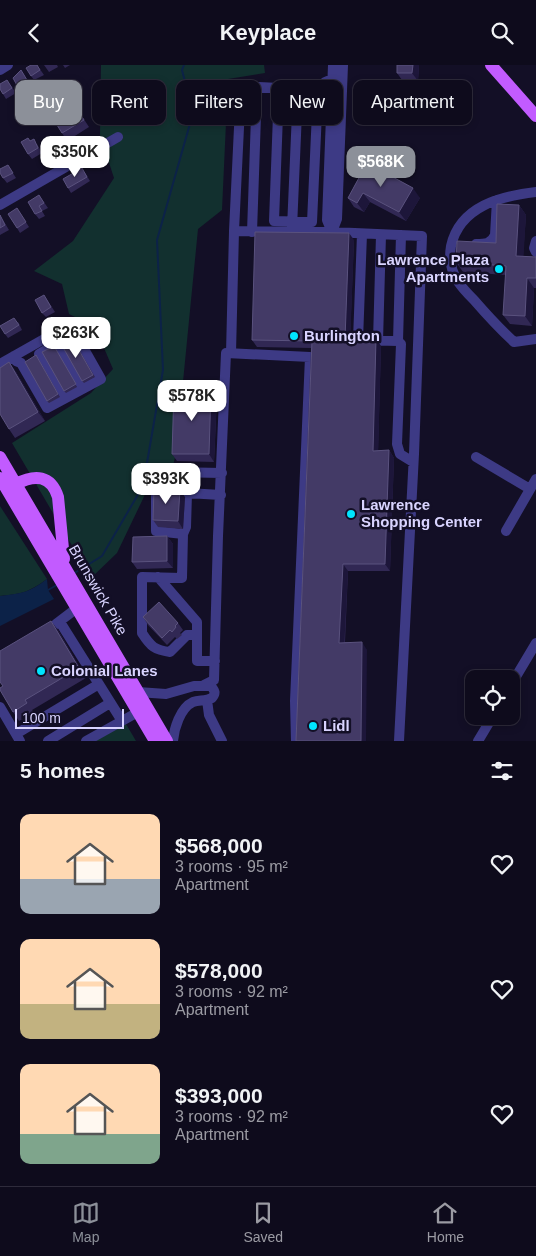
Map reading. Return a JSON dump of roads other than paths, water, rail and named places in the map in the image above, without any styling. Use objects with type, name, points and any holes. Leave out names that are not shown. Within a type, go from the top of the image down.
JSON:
[{"type":"main road","points":[[491,65],[534,109]]},
{"type":"main road","name":"Brunswick Pike","points":[[0,457],[8,490]]},
{"type":"main road","name":"Brunswick Pike","points":[[0,478],[63,570],[76,599],[155,741]]},
{"type":"main road","points":[[8,490],[26,479],[40,478],[52,485],[56,490],[63,570]]},
{"type":"main road","name":"Brunswick Pike","points":[[76,599],[138,692],[167,741]]},
{"type":"street","points":[[0,70],[8,65]]},
{"type":"street","points":[[332,232],[327,220],[333,65]]},
{"type":"street","points":[[332,232],[337,219],[343,65]]},
{"type":"street","points":[[231,353],[239,125]]},
{"type":"street","points":[[252,232],[256,125]]},
{"type":"street","points":[[278,125],[274,221],[292,226],[332,232],[422,236],[399,741]]},
{"type":"street","points":[[292,226],[296,125]]},
{"type":"street","points":[[234,231],[252,232],[312,222],[316,125]]},
{"type":"street","points":[[0,205],[118,137]]},
{"type":"street","points":[[536,191],[506,196],[484,205],[467,217],[456,230],[460,243],[451,263],[458,283],[514,343],[536,339]]},
{"type":"street","points":[[460,243],[485,245],[494,239],[497,200]]},
{"type":"street","points":[[362,234],[358,340],[398,341]]},
{"type":"street","points":[[378,341],[381,235]]},
{"type":"street","points":[[401,235],[398,341],[401,344],[397,444],[400,454],[413,462]]},
{"type":"street","points":[[536,241],[534,248],[536,252]]},
{"type":"street","points":[[18,360],[65,327],[67,333],[75,333]]},
{"type":"street","points":[[0,364],[39,354],[75,333]]},
{"type":"street","points":[[18,360],[47,408],[100,379],[75,333]]},
{"type":"street","points":[[58,343],[83,388]]},
{"type":"street","points":[[204,685],[214,680],[226,353],[310,357],[295,701],[296,741]]},
{"type":"street","points":[[39,354],[65,398]]},
{"type":"street","points":[[476,457],[530,489]]},
{"type":"street","points":[[183,534],[156,531],[156,496],[171,472],[222,473]]},
{"type":"street","points":[[506,531],[536,479]]},
{"type":"street","points":[[159,491],[220,495]]},
{"type":"street","points":[[187,493],[186,527],[183,534],[182,577],[142,577],[142,633],[156,650],[170,652],[187,635],[197,635]]},
{"type":"street","points":[[158,577],[197,621],[197,661],[214,661]]},
{"type":"street","points":[[44,630],[60,622],[76,599]]},
{"type":"street","points":[[195,619],[216,620]]},
{"type":"street","points":[[60,622],[122,721]]},
{"type":"street","points":[[520,670],[536,643]]},
{"type":"street","points":[[0,707],[18,737],[99,684]]},
{"type":"street","points":[[138,692],[166,694],[204,685],[211,686],[214,690],[215,695],[212,699],[194,702],[186,707],[172,741]]},
{"type":"street","points":[[207,700],[209,715],[222,741]]},
{"type":"street","points":[[48,741],[110,703]]},
{"type":"street","points":[[86,741],[138,712]]},
{"type":"street","points":[[478,741],[488,725]]},
{"type":"water","points":[[47,579],[48,590],[54,599],[0,626],[0,596],[25,592]]},
{"type":"waterway","points":[[73,574],[102,556],[143,486],[163,370],[157,240],[193,113],[182,70],[184,65]]},
{"type":"waterway","points":[[48,590],[57,585]]},
{"type":"place","name":"Lawrence Plaza Apartments","points":[[499,269]]},
{"type":"place","name":"Burlington","points":[[294,336]]},
{"type":"place","name":"Lawrence Shopping Center","points":[[351,514]]},
{"type":"place","name":"Colonial Lanes","points":[[41,671]]},
{"type":"place","name":"Lidl","points":[[313,726]]}]
